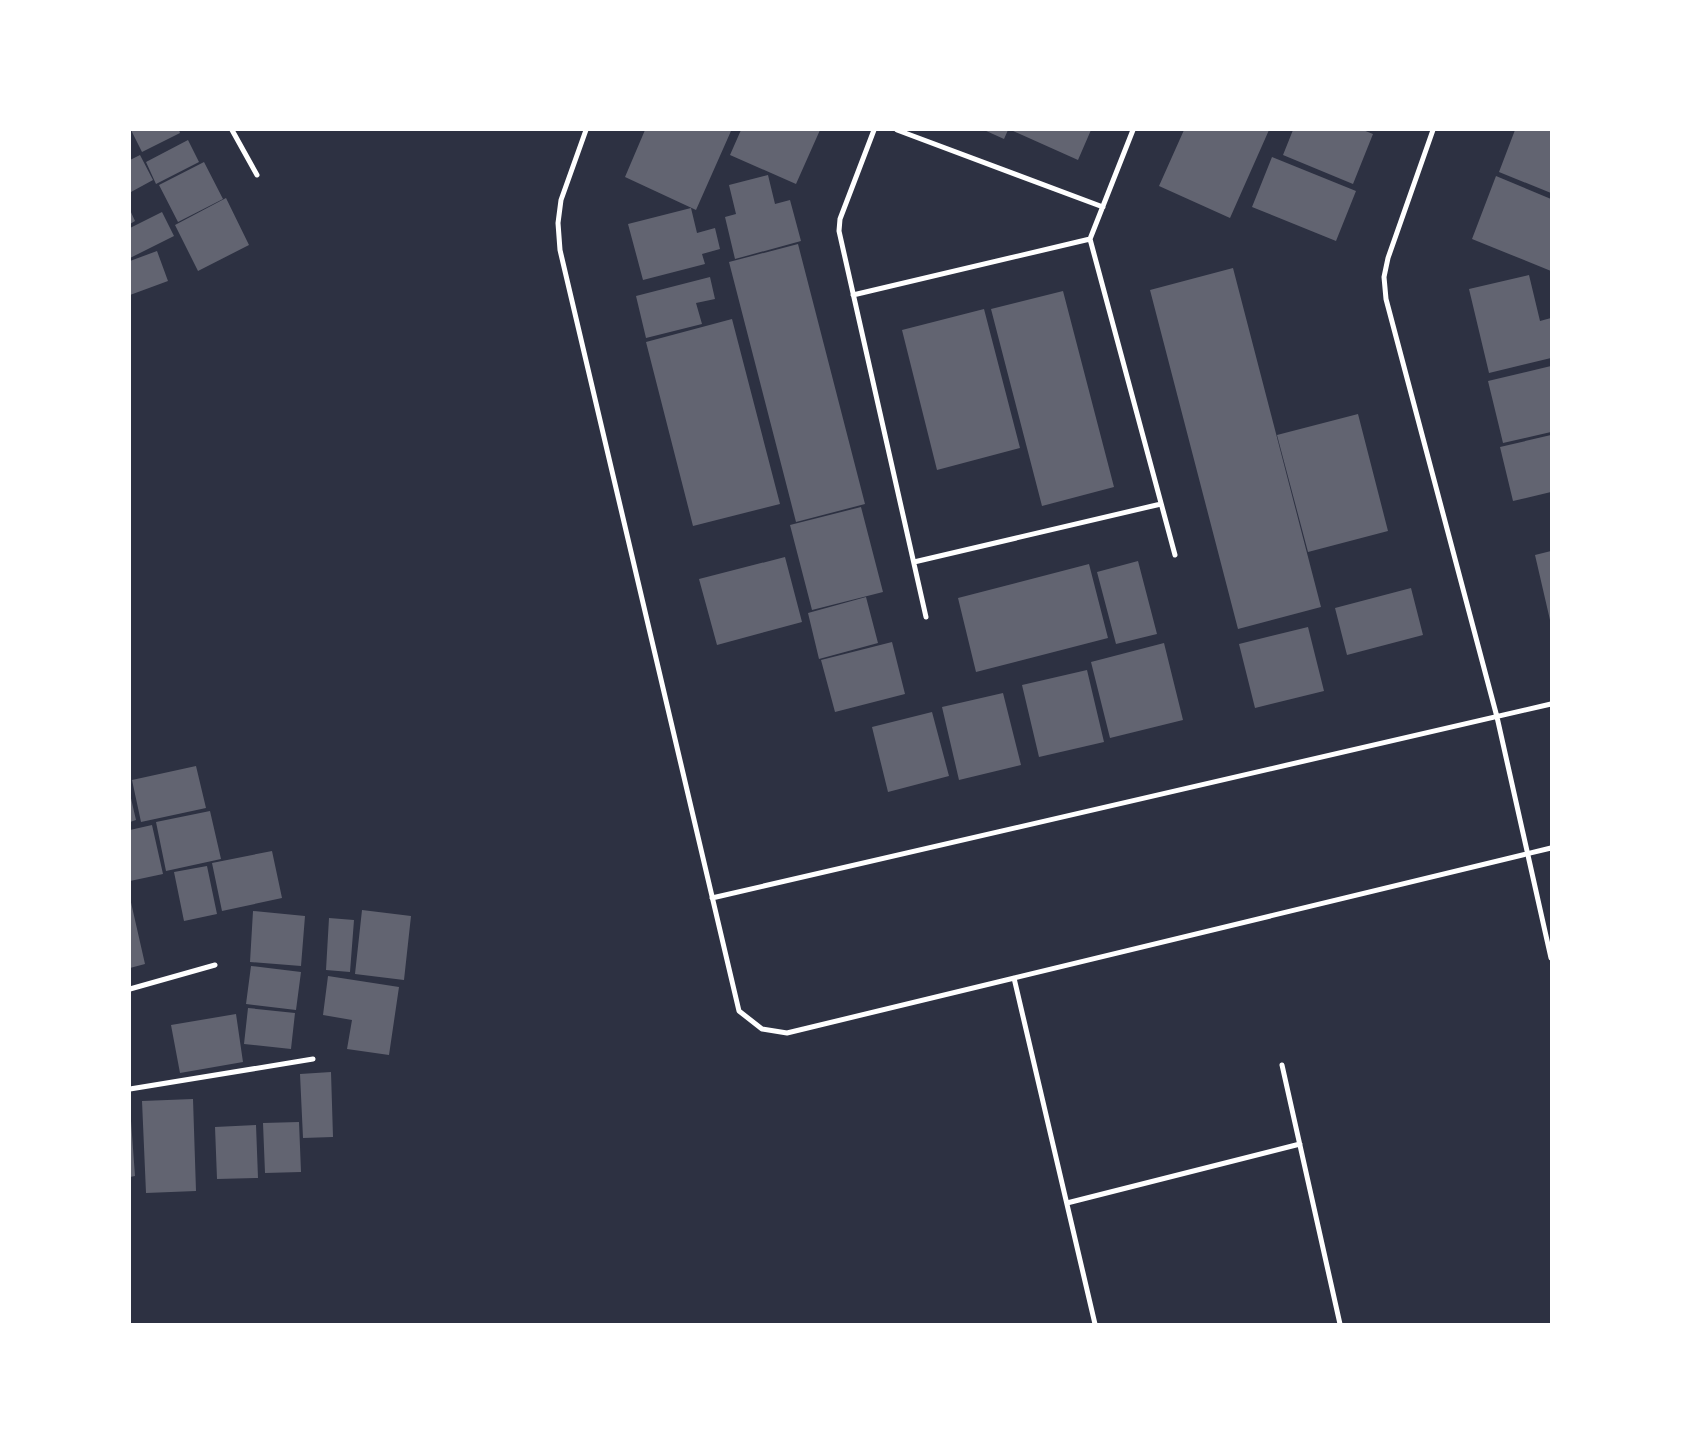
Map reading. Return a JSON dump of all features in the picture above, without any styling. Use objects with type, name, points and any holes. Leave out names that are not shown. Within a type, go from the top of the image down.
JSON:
[{"type":"street","points":[[232,130],[257,175]]},
{"type":"street","points":[[586,130],[560,200],[558,223],[560,250],[739,1011],[762,1029],[787,1033],[1551,848]]},
{"type":"street","points":[[874,130],[840,219],[841,244],[926,617]]},
{"type":"street","points":[[897,130],[1102,207]]},
{"type":"street","points":[[1133,130],[1090,239],[1175,556]]},
{"type":"street","points":[[1433,130],[1388,258],[1384,278],[1386,300],[1497,717],[1551,958]]},
{"type":"street","points":[[852,294],[1090,239]]},
{"type":"street","points":[[914,562],[1161,504]]},
{"type":"street","points":[[712,898],[1551,704]]},
{"type":"street","points":[[130,989],[215,965]]},
{"type":"street","points":[[1014,978],[1095,1324]]},
{"type":"street","points":[[130,1089],[313,1060]]},
{"type":"street","points":[[1282,1065],[1340,1324]]},
{"type":"street","points":[[1067,1202],[1300,1144]]},
{"type":"building","points":[[131,130],[179,130],[180,133],[142,152]]},
{"type":"building","points":[[645,130],[731,131],[696,210],[625,177]]},
{"type":"building","points":[[741,130],[820,130],[796,184],[730,155]]},
{"type":"building","points":[[984,130],[1008,130],[1004,139]]},
{"type":"building","points":[[1011,130],[1091,130],[1078,160]]},
{"type":"building","points":[[1184,130],[1269,130],[1230,218],[1159,186]]},
{"type":"building","points":[[1293,130],[1363,130],[1373,134],[1353,184],[1283,155]]},
{"type":"building","points":[[1515,130],[1551,130],[1551,193],[1499,172]]},
{"type":"building","points":[[188,140],[199,162],[156,184],[146,162]]},
{"type":"building","points":[[140,155],[153,180],[131,192],[130,160]]},
{"type":"building","points":[[1272,157],[1356,191],[1336,241],[1252,207]]},
{"type":"building","points":[[204,162],[223,199],[178,222],[159,185]]},
{"type":"building","points":[[768,175],[775,204],[790,200],[801,241],[735,259],[725,217],[736,214],[729,185]]},
{"type":"building","points":[[1496,176],[1551,199],[1551,271],[1472,239]]},
{"type":"building","points":[[226,198],[249,245],[198,271],[175,225]]},
{"type":"building","points":[[691,208],[697,233],[715,228],[720,249],[702,254],[705,264],[643,280],[628,224]]},
{"type":"building","points":[[130,210],[135,221],[130,224]]},
{"type":"building","points":[[162,212],[174,236],[130,258],[130,228]]},
{"type":"building","points":[[798,244],[865,504],[796,522],[729,262]]},
{"type":"building","points":[[157,251],[168,281],[130,295],[130,261]]},
{"type":"building","points":[[1233,268],[1321,607],[1238,629],[1150,290]]},
{"type":"building","points":[[1529,275],[1540,321],[1551,318],[1551,358],[1489,373],[1469,289]]},
{"type":"building","points":[[710,277],[715,299],[696,303],[702,324],[646,338],[636,296]]},
{"type":"building","points":[[1063,291],[1114,487],[1042,506],[991,309]]},
{"type":"building","points":[[984,309],[1020,448],[937,470],[902,330]]},
{"type":"building","points":[[732,319],[780,504],[693,526],[646,342]]},
{"type":"building","points":[[1551,366],[1551,432],[1503,443],[1488,381]]},
{"type":"building","points":[[1358,414],[1388,531],[1308,552],[1277,435]]},
{"type":"building","points":[[1551,435],[1551,492],[1513,501],[1500,447]]},
{"type":"building","points":[[861,507],[883,592],[812,610],[790,525]]},
{"type":"building","points":[[1551,551],[1551,620],[1550,620],[1535,555]]},
{"type":"building","points":[[785,557],[802,622],[717,645],[699,579]]},
{"type":"building","points":[[1138,561],[1157,634],[1116,644],[1097,572]]},
{"type":"building","points":[[1089,564],[1108,638],[976,672],[958,598]]},
{"type":"building","points":[[1411,588],[1423,635],[1347,655],[1335,608]]},
{"type":"building","points":[[866,597],[878,643],[819,659],[808,613]]},
{"type":"building","points":[[1308,627],[1324,691],[1255,708],[1239,644]]},
{"type":"building","points":[[892,642],[905,694],[835,712],[821,660]]},
{"type":"building","points":[[1164,643],[1183,720],[1110,738],[1091,662]]},
{"type":"building","points":[[1087,670],[1104,742],[1039,757],[1022,685]]},
{"type":"building","points":[[1003,693],[1021,765],[959,780],[942,707]]},
{"type":"building","points":[[932,712],[949,776],[888,792],[872,727]]},
{"type":"building","points":[[196,766],[206,808],[141,822],[132,780]]},
{"type":"building","points":[[130,794],[136,820],[130,822]]},
{"type":"building","points":[[210,811],[221,859],[166,871],[156,822]]},
{"type":"building","points":[[152,825],[163,874],[130,881],[130,830]]},
{"type":"building","points":[[272,851],[282,898],[222,911],[212,863]]},
{"type":"building","points":[[207,866],[217,914],[184,921],[174,872]]},
{"type":"building","points":[[130,898],[145,964],[130,968]]},
{"type":"building","points":[[362,910],[411,916],[404,980],[355,974]]},
{"type":"building","points":[[253,911],[305,916],[301,966],[250,962]]},
{"type":"building","points":[[329,918],[354,920],[350,972],[326,970]]},
{"type":"building","points":[[251,966],[301,972],[296,1010],[246,1004]]},
{"type":"building","points":[[328,976],[399,987],[389,1055],[347,1049],[352,1020],[323,1015]]},
{"type":"building","points":[[248,1008],[295,1013],[291,1049],[244,1044]]},
{"type":"building","points":[[236,1014],[243,1062],[180,1073],[171,1025]]},
{"type":"building","points":[[331,1072],[333,1137],[303,1138],[300,1074]]},
{"type":"building","points":[[193,1099],[196,1191],[146,1193],[142,1101]]},
{"type":"building","points":[[130,1107],[135,1176],[130,1177]]},
{"type":"building","points":[[299,1122],[301,1172],[265,1173],[263,1123]]},
{"type":"building","points":[[256,1125],[258,1178],[217,1179],[215,1127]]}]
